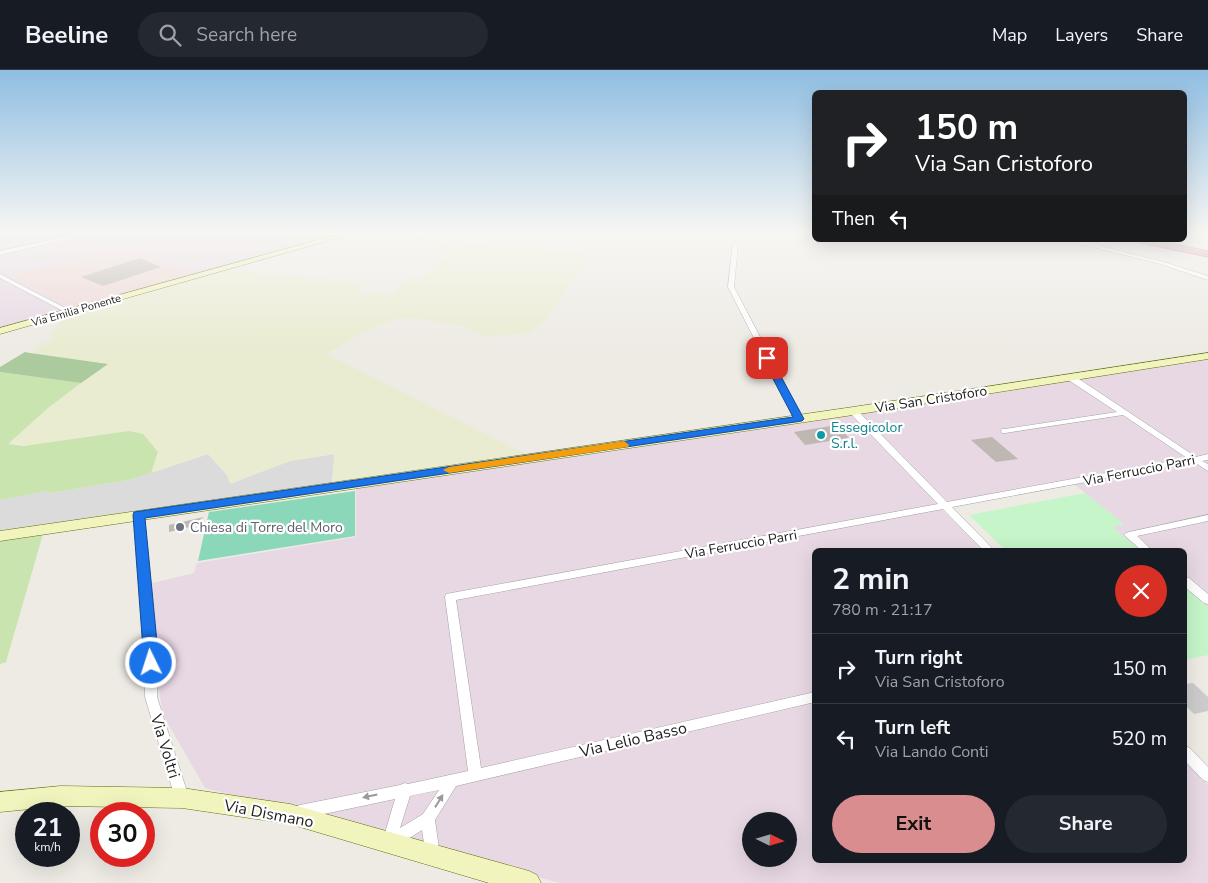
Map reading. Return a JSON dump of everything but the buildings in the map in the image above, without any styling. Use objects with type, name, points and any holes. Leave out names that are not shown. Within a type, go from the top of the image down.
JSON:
[{"type":"main road","name":"Via Dismano","points":[[0,802],[61,796],[182,798],[290,814],[529,883]]},
{"type":"street","name":"Via Emilia Ponente","points":[[0,331],[219,270]]},
{"type":"street","points":[[733,270],[731,287],[799,419]]},
{"type":"street","points":[[1183,270],[1208,278]]},
{"type":"street","points":[[0,276],[69,312]]},
{"type":"street","name":"Via San Cristoforo","points":[[0,536],[853,411],[1208,356]]},
{"type":"street","points":[[1070,378],[1208,468]]},
{"type":"street","points":[[853,411],[987,548]]},
{"type":"street","points":[[1005,431],[1124,412]]},
{"type":"street","name":"Via Ferruccio Parri","points":[[475,775],[450,597],[1208,457]]},
{"type":"street","name":"Via Voltri","points":[[139,515],[152,697],[182,798]]},
{"type":"street","points":[[1145,548],[1129,535],[1208,518]]},
{"type":"street","points":[[1187,583],[1208,600]]},
{"type":"street","name":"Via Lelio Basso","points":[[290,814],[405,789],[452,781],[812,698]]},
{"type":"street","points":[[1187,754],[1208,776]]},
{"type":"street","points":[[389,843],[428,819],[452,781]]},
{"type":"street","points":[[389,843],[405,789]]},
{"type":"street","points":[[428,819],[433,856]]},
{"type":"shaded area","points":[[0,270],[34,270],[10,276],[78,309],[0,331]]},
{"type":"shaded area","points":[[34,270],[187,270],[198,274],[78,309],[9,276]]},
{"type":"shaded area","points":[[187,270],[213,270],[198,274]]},
{"type":"shaded area","points":[[1208,359],[1208,607],[1187,589],[1187,548],[1138,548],[1112,527],[1123,524],[1069,480],[938,505],[980,548],[812,548],[812,863],[1187,863],[1187,763],[1208,785],[1208,883],[560,883],[205,788],[163,715],[156,673],[149,584],[194,573],[197,563],[356,537],[356,487]]},
{"type":"shaded area","points":[[208,454],[227,475],[230,483],[290,461],[335,454],[332,484],[0,533],[0,500],[47,491],[51,493],[129,480]]},
{"type":"shaded area","points":[[1193,683],[1208,697],[1208,711],[1194,714],[1187,707],[1187,684]]},
{"type":"green space","points":[[230,270],[367,283],[357,292],[391,295],[409,278],[422,278],[430,270],[579,270],[544,322],[529,333],[484,336],[462,326],[410,318],[396,319],[353,337],[327,354],[530,456],[332,484],[334,454],[290,461],[230,484],[227,475],[208,454],[151,473],[158,451],[7,444],[48,408],[107,364],[30,353],[55,337],[50,336],[51,332],[61,321],[51,320]]},
{"type":"green space","points":[[25,352],[108,364],[81,383],[0,372],[0,367]]},
{"type":"green space","points":[[0,372],[81,383],[48,408],[8,444],[24,446],[129,431],[143,434],[158,452],[151,473],[129,480],[51,493],[47,491],[0,500]]},
{"type":"green space","points":[[355,491],[355,536],[198,561],[209,512]]},
{"type":"green space","points":[[1085,493],[1124,524],[1112,527],[1138,548],[1003,548],[969,515]]},
{"type":"green space","points":[[43,534],[6,662],[0,664],[0,541]]},
{"type":"green space","points":[[1187,589],[1208,607],[1208,655],[1187,660]]},
{"type":"slow traffic","points":[[449,470],[624,445]]},
{"type":"place","name":"Essegicolor S.r.l.","points":[[821,435]]},
{"type":"place","name":"Chiesa di Torre del Moro","points":[[180,527]]},
{"type":"route","points":[[151,663],[139,515],[799,419],[767,358]]}]
